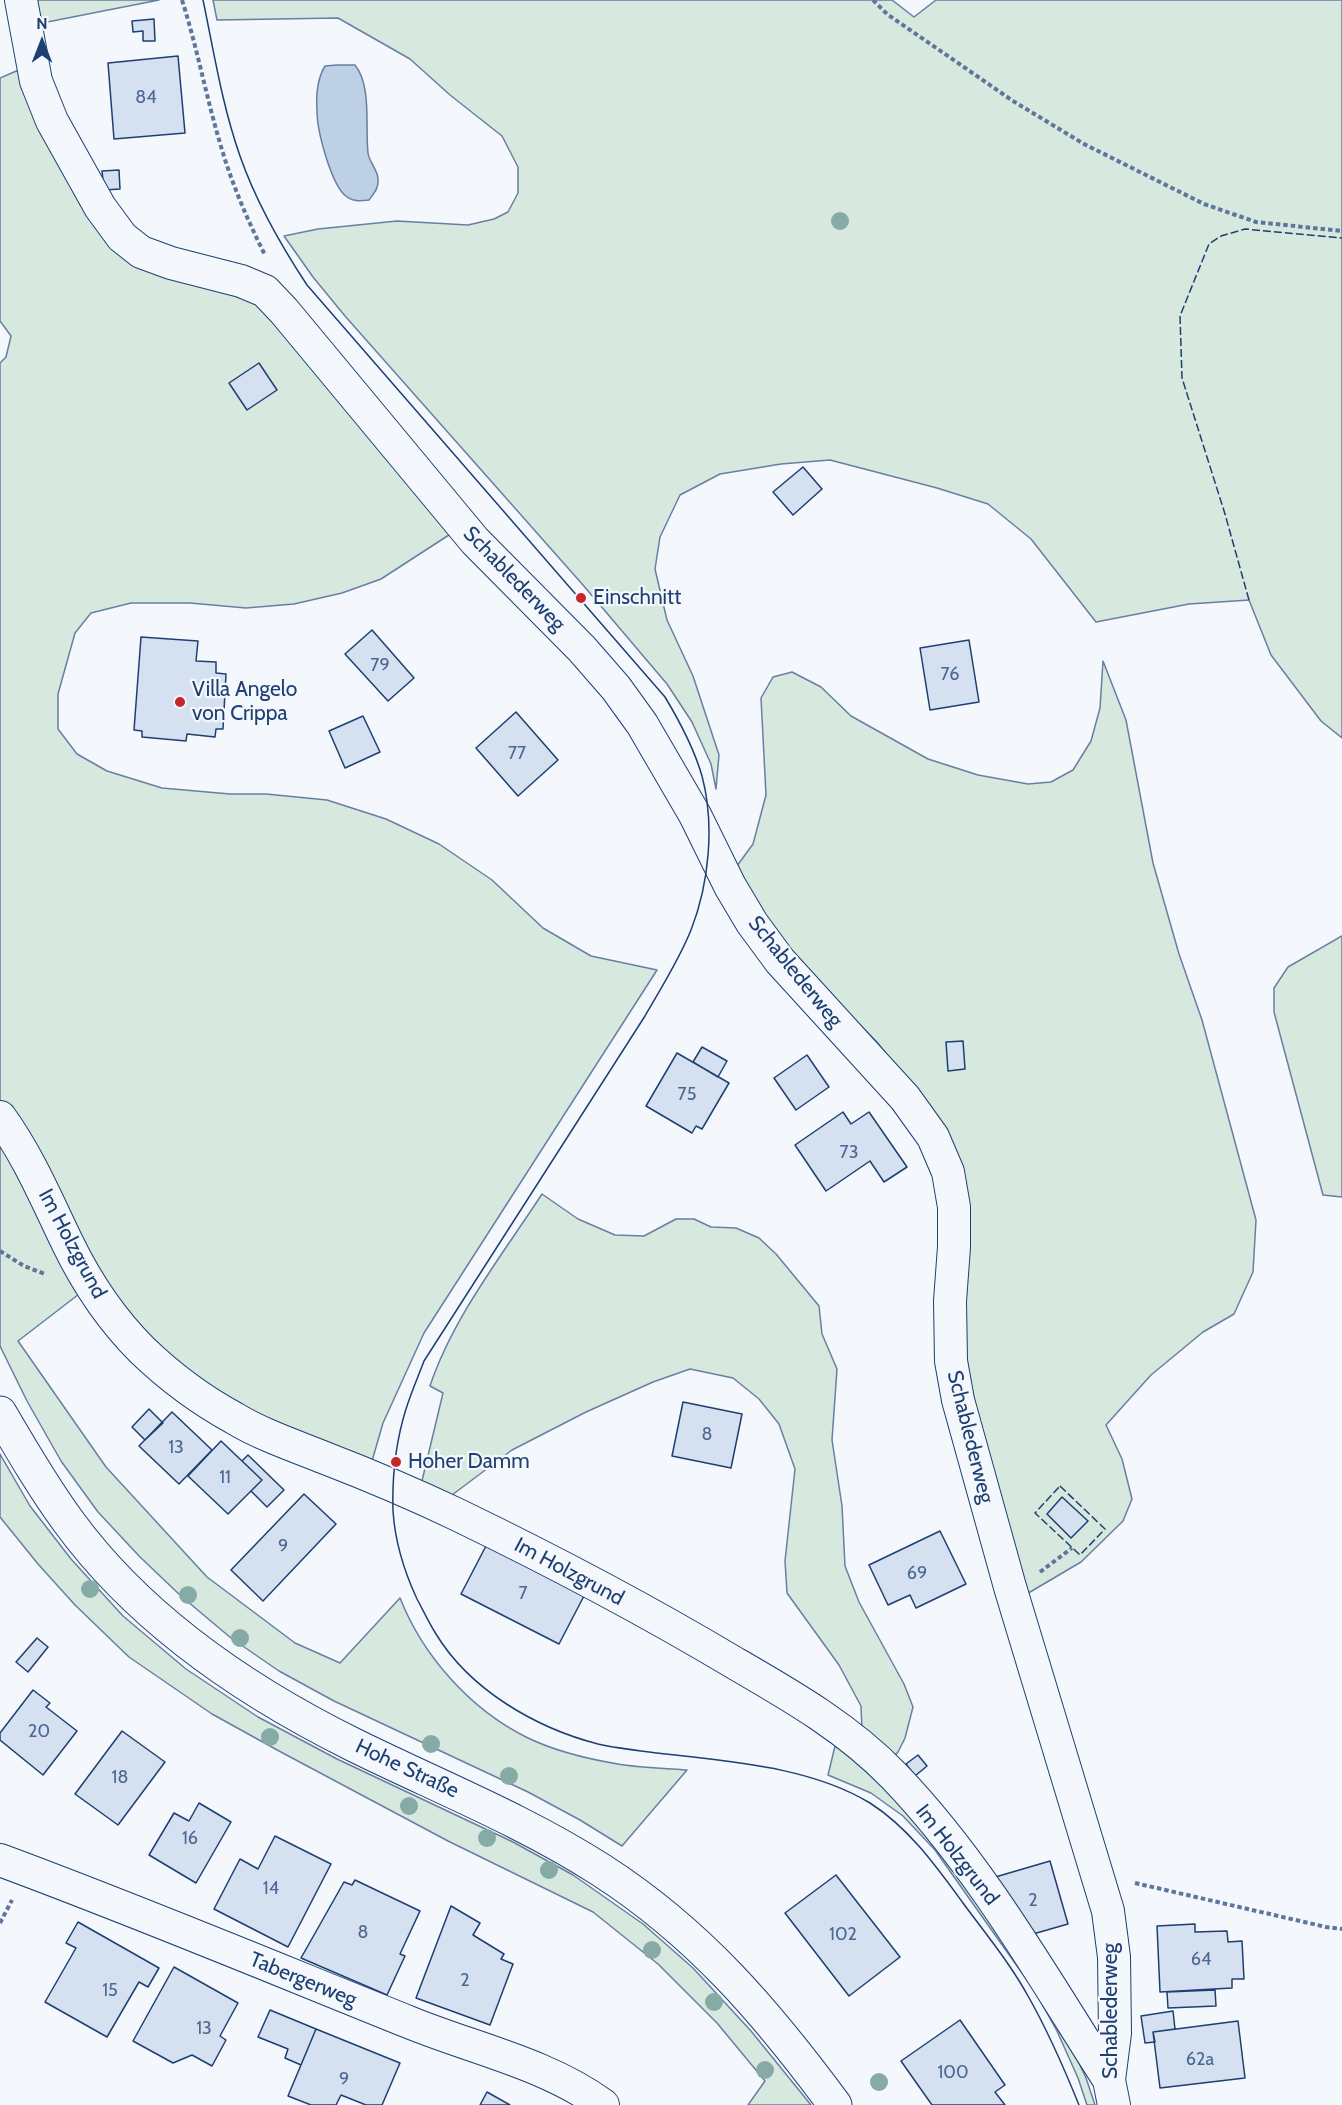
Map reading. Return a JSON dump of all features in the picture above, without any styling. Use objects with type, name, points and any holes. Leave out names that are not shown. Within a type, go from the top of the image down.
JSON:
[{"type":"main road","name":"Hohe Straße","points":[[0,1413],[69,1523],[123,1586],[157,1617],[214,1662],[276,1703],[353,1744],[525,1826],[601,1870],[632,1891],[690,1938],[747,1994],[799,2056],[835,2105]]},
{"type":"street","name":"Schablederweg","points":[[21,0],[36,81],[52,121],[100,207],[122,237],[141,252],[171,263],[242,281],[265,291],[284,311],[475,541],[582,649],[616,688],[642,724],[690,806],[730,886],[752,923],[780,961],[905,1098],[933,1137],[948,1172],[954,1207],[950,1301],[951,1361],[958,1400],[1014,1600],[1108,1911],[1114,1957],[1115,2033],[1111,2093]]},
{"type":"street","name":"Im Holzgrund","points":[[0,1117],[16,1140],[44,1191],[68,1245],[88,1281],[110,1313],[143,1350],[188,1389],[236,1420],[460,1516],[604,1590],[759,1677],[819,1714],[860,1743],[895,1776],[930,1817],[991,1898],[1041,1970],[1111,2093]]},
{"type":"street","name":"Tabergerweg","points":[[0,1860],[110,1901],[419,2026],[545,2073],[603,2105]]},
{"type":"path","points":[[182,0],[220,145],[249,223],[267,257],[265,291]]},
{"type":"path","points":[[873,0],[887,14],[1013,101],[1084,144],[1185,195],[1256,222],[1342,231]]},
{"type":"path","points":[[1098,1874],[1315,1925],[1342,1929]]},
{"type":"shaded area","points":[[28,0],[159,0],[32,25]]},
{"type":"shaded area","points":[[213,0],[892,0],[914,17],[936,0],[1342,0],[1342,738],[1321,721],[1271,655],[1249,600],[1189,604],[1096,622],[1031,539],[988,504],[830,460],[781,464],[720,474],[680,495],[660,537],[655,569],[667,620],[693,676],[719,755],[716,789],[711,764],[692,722],[667,684],[583,585],[345,316],[284,236],[318,229],[397,221],[468,225],[494,219],[508,212],[518,193],[518,167],[502,136],[450,95],[410,59],[338,18],[217,20]]},
{"type":"shaded area","points":[[21,69],[88,215],[241,293],[267,311],[452,533],[381,579],[342,593],[294,604],[246,608],[190,603],[131,603],[91,613],[75,633],[58,694],[58,729],[77,754],[107,771],[162,788],[327,800],[386,819],[439,844],[492,880],[543,928],[591,956],[657,970],[424,1333],[383,1423],[370,1468],[207,1391],[110,1299],[40,1160],[0,1100],[0,363],[6,357],[11,336],[0,321],[0,78]]},
{"type":"shaded area","points":[[1103,661],[1126,720],[1153,863],[1179,954],[1202,1020],[1256,1220],[1253,1272],[1234,1314],[1203,1332],[1151,1375],[1106,1425],[1122,1459],[1132,1499],[1123,1521],[1081,1562],[1025,1595],[968,1402],[928,1107],[877,1042],[815,980],[772,930],[734,870],[753,844],[766,795],[761,698],[773,677],[792,672],[821,687],[851,716],[928,759],[978,775],[1028,784],[1051,782],[1073,770],[1091,741],[1100,708]]},
{"type":"shaded area","points":[[1342,936],[1342,1197],[1323,1195],[1274,1012],[1274,988],[1288,967]]},
{"type":"shaded area","points":[[0,1137],[83,1291],[18,1341],[106,1467],[207,1577],[295,1643],[340,1663],[400,1598],[435,1660],[468,1696],[505,1725],[537,1742],[583,1757],[627,1765],[687,1770],[622,1846],[528,1792],[334,1701],[279,1671],[231,1638],[181,1596],[98,1512],[61,1461],[27,1401],[0,1346]]},
{"type":"shaded area","points":[[542,1194],[578,1219],[615,1235],[644,1236],[676,1219],[694,1219],[711,1227],[736,1228],[759,1238],[776,1254],[819,1306],[822,1334],[837,1369],[832,1440],[842,1506],[845,1566],[859,1602],[904,1684],[913,1707],[905,1738],[893,1757],[862,1730],[861,1706],[839,1665],[787,1593],[785,1561],[795,1469],[779,1424],[759,1399],[733,1378],[690,1369],[653,1382],[586,1412],[512,1450],[448,1498],[421,1485],[443,1393],[430,1386],[440,1360],[465,1311]]},
{"type":"shaded area","points":[[0,1454],[30,1506],[71,1559],[123,1616],[186,1669],[258,1717],[337,1759],[513,1842],[573,1875],[643,1924],[693,1968],[751,2031],[811,2105],[748,2105],[765,2081],[717,2023],[658,1964],[593,1912],[448,1841],[279,1751],[212,1714],[129,1657],[75,1605],[0,1517]]},
{"type":"shaded area","points":[[837,1738],[899,1796],[1052,2005],[1086,2078],[1095,2105],[1087,2105],[1078,2078],[1057,2031],[1034,1990],[935,1850],[903,1816],[871,1793],[828,1775]]},
{"type":"water","points":[[355,65],[364,84],[368,153],[378,179],[377,188],[369,200],[352,200],[341,191],[330,170],[322,144],[317,111],[319,82],[325,66]]},
{"type":"building","points":[[154,19],[155,41],[143,41],[143,31],[133,32],[132,21]]},
{"type":"building","points":[[178,56],[185,133],[114,139],[108,63]]},
{"type":"building","points":[[119,170],[120,189],[104,190],[102,171]]},
{"type":"building","points":[[259,363],[277,390],[247,410],[229,383]]},
{"type":"building","points":[[803,467],[822,489],[793,515],[773,492]]},
{"type":"building","points":[[372,630],[414,678],[388,701],[345,654]]},
{"type":"building","name":"Villa Angelo von Crippa","points":[[141,637],[198,641],[196,661],[216,662],[216,673],[226,674],[223,729],[216,729],[215,737],[187,734],[186,741],[142,737],[142,731],[134,730]]},
{"type":"building","points":[[969,640],[979,702],[930,710],[920,648]]},
{"type":"building","points":[[516,712],[558,760],[518,796],[476,748]]},
{"type":"building","points":[[363,716],[380,752],[345,768],[329,731]]},
{"type":"building","points":[[963,1041],[965,1069],[948,1071],[946,1042]]},
{"type":"building","points":[[702,1047],[727,1061],[718,1077],[693,1062]]},
{"type":"building","points":[[677,1053],[729,1083],[702,1129],[696,1126],[692,1133],[646,1106]]},
{"type":"building","points":[[807,1055],[829,1087],[796,1110],[774,1078]]},
{"type":"building","points":[[843,1112],[851,1124],[869,1112],[907,1167],[884,1182],[870,1161],[826,1191],[795,1145]]},
{"type":"building","points":[[683,1402],[742,1414],[731,1468],[672,1456]]},
{"type":"building","points":[[149,1409],[163,1423],[145,1440],[132,1427]]},
{"type":"building","points":[[172,1412],[212,1450],[179,1484],[139,1446]]},
{"type":"building","points":[[221,1441],[262,1480],[228,1514],[188,1476]]},
{"type":"building","points":[[248,1455],[284,1490],[267,1507],[251,1491],[262,1480],[242,1461]]},
{"type":"building","points":[[304,1494],[336,1524],[263,1601],[231,1570]]},
{"type":"building","points":[[1062,1497],[1088,1521],[1071,1538],[1047,1514]]},
{"type":"building","points":[[940,1531],[966,1584],[916,1608],[910,1595],[888,1605],[869,1565]]},
{"type":"building","points":[[487,1544],[585,1594],[559,1644],[461,1594]]},
{"type":"building","points":[[37,1638],[48,1647],[28,1672],[16,1662]]},
{"type":"building","points":[[33,1690],[50,1703],[46,1707],[77,1731],[43,1775],[0,1740],[0,1733]]},
{"type":"building","points":[[122,1731],[165,1762],[118,1825],[75,1794]]},
{"type":"building","points":[[918,1755],[927,1766],[915,1776],[906,1764]]},
{"type":"building","points":[[199,1803],[231,1822],[196,1883],[149,1855],[174,1813],[189,1821]]},
{"type":"building","points":[[275,1836],[331,1864],[288,1947],[214,1909],[240,1859],[258,1869]]},
{"type":"building","points":[[1050,1861],[1068,1924],[1026,1936],[992,1878]]},
{"type":"building","points":[[836,1875],[900,1957],[849,1996],[785,1913]]},
{"type":"building","points":[[355,1880],[420,1911],[400,1954],[405,1956],[387,1995],[301,1958],[344,1882],[352,1885]]},
{"type":"building","points":[[451,1906],[480,1923],[473,1935],[504,1954],[501,1959],[513,1964],[490,2025],[416,1998]]},
{"type":"building","points":[[78,1922],[159,1968],[148,1987],[139,1982],[107,2037],[45,2002],[76,1948],[66,1943]]},
{"type":"building","points":[[1195,1924],[1195,1932],[1227,1931],[1228,1942],[1242,1941],[1244,1979],[1232,1979],[1232,1988],[1160,1992],[1157,1926]]},
{"type":"building","points":[[174,1967],[238,2003],[220,2036],[226,2040],[212,2066],[192,2055],[173,2063],[133,2041]]},
{"type":"building","points":[[1215,1990],[1216,2006],[1168,2008],[1167,1992]]},
{"type":"building","points":[[270,2010],[316,2029],[301,2065],[285,2058],[288,2049],[258,2037]]},
{"type":"building","points":[[1173,2011],[1175,2029],[1153,2032],[1155,2042],[1145,2043],[1141,2016]]},
{"type":"building","points":[[960,2020],[1005,2085],[995,2092],[1005,2105],[932,2105],[901,2061]]},
{"type":"building","points":[[1238,2021],[1245,2078],[1160,2088],[1153,2032]]},
{"type":"building","points":[[316,2029],[400,2063],[382,2105],[366,2105],[341,2095],[336,2105],[311,2105],[288,2096]]},
{"type":"building","points":[[487,2092],[510,2105],[480,2105]]},
{"type":"tram line","points":[[203,0],[223,98],[240,156],[261,206],[297,270],[307,285],[665,697],[691,745],[706,795],[709,834],[706,874],[697,912],[681,952],[645,1016],[424,1361],[410,1397],[397,1447],[393,1511],[398,1545],[412,1588],[436,1634],[467,1673],[506,1704],[551,1728],[606,1746],[744,1764],[797,1774],[847,1791],[884,1813],[932,1862],[997,1948],[1035,2009],[1062,2063],[1079,2105]]},
{"type":"fence","points":[[1249,600],[1225,514],[1182,378],[1180,316],[1209,244],[1221,236],[1245,229],[1342,238]]},
{"type":"fence","points":[[1060,1486],[1105,1529],[1080,1555],[1035,1513],[1060,1486]]},
{"type":"place","name":"Einschnitt","points":[[581,598]]},
{"type":"place","name":"Villa Angelo von Crippa","points":[[180,702]]},
{"type":"place","name":"Hoher Damm","points":[[396,1462]]}]
